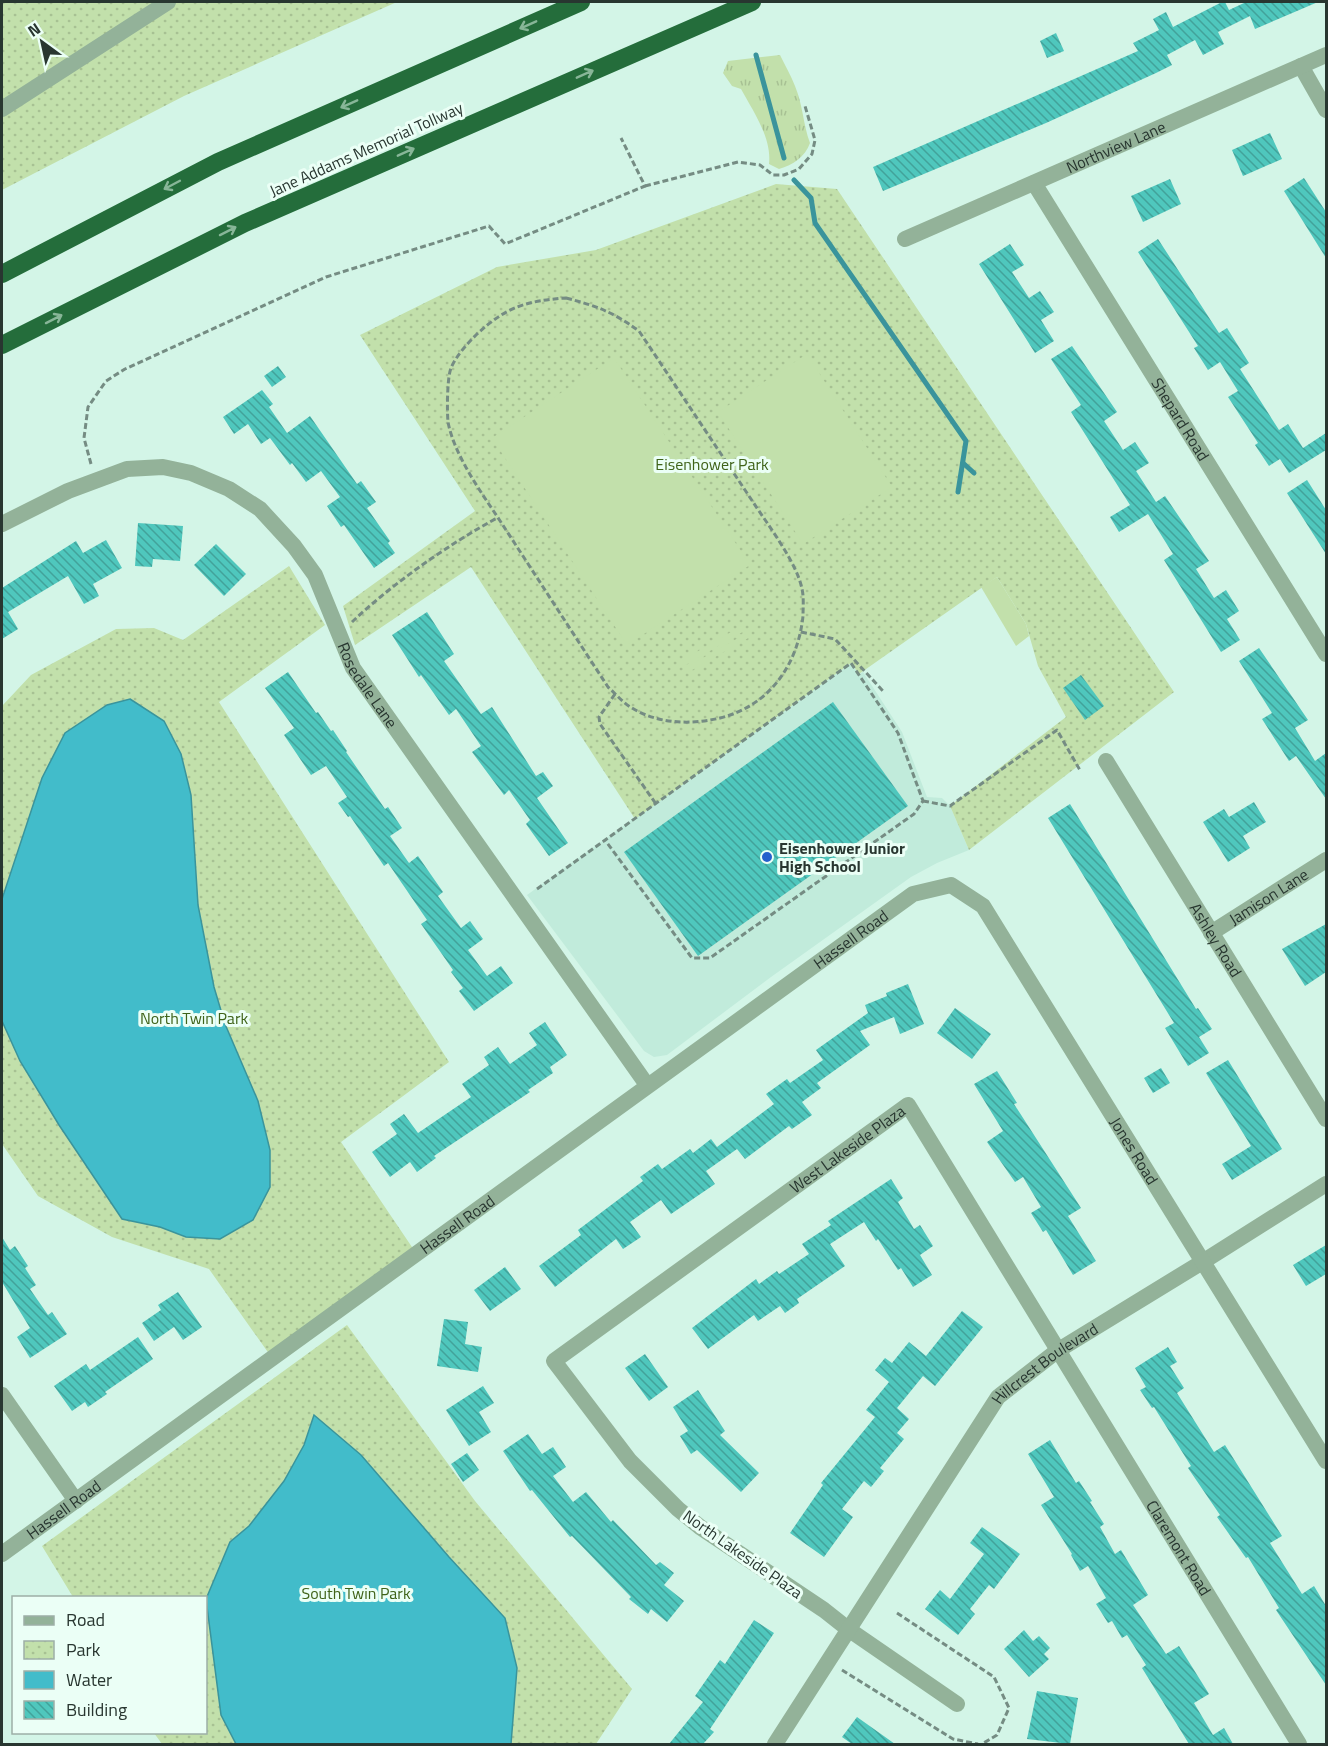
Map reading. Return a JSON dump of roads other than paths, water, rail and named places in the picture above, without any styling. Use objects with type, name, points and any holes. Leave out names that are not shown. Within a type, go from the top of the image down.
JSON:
[{"type":"highway","points":[[2,274],[218,162],[581,2]]},
{"type":"highway","name":"Jane Addams Memorial Tollway","points":[[2,345],[245,223],[752,2]]},
{"type":"street","points":[[2,109],[168,2]]},
{"type":"street","name":"Northview Lane","points":[[905,239],[1326,55]]},
{"type":"street","points":[[1301,66],[1326,110]]},
{"type":"street","name":"Shepard Road","points":[[1034,183],[1326,654]]},
{"type":"street","name":"Rosedale Lane","points":[[2,524],[68,490],[127,469],[163,467],[191,473],[230,489],[260,509],[294,546],[315,575],[353,668],[647,1085]]},
{"type":"street","name":"Ashley Road","points":[[1106,760],[1326,1119]]},
{"type":"street","name":"Jamison Lane","points":[[1211,933],[1326,861]]},
{"type":"street","name":"Jones Road","points":[[913,894],[951,885],[983,906],[1326,1461]]},
{"type":"street","name":"Hassell Road","points":[[2,1554],[913,894]]},
{"type":"street","name":"West Lakeside Plaza","points":[[554,1361],[908,1105],[1058,1351]]},
{"type":"street","name":"Hillcrest Boulevard","points":[[775,1744],[998,1396],[1058,1351],[1326,1184]]},
{"type":"street","name":"Claremont Road","points":[[1058,1351],[1299,1744]]},
{"type":"street","name":"North Lakeside Plaza","points":[[554,1361],[630,1461],[678,1509],[700,1527],[824,1610],[848,1629]]},
{"type":"street","points":[[2,1395],[75,1501]]},
{"type":"street","points":[[848,1629],[957,1704]]},
{"type":"water","points":[[130,699],[164,721],[181,754],[191,795],[198,905],[214,987],[225,1024],[258,1101],[270,1150],[270,1187],[253,1220],[220,1239],[186,1237],[160,1227],[122,1219],[59,1125],[20,1061],[2,1021],[2,899],[42,778],[65,733],[107,705]]},
{"type":"water","points":[[314,1415],[361,1455],[505,1618],[517,1668],[511,1744],[236,1744],[221,1715],[207,1597],[230,1542],[249,1526],[284,1481],[304,1445]]},
{"type":"waterway","points":[[756,55],[784,158]]},
{"type":"waterway","points":[[794,180],[811,198],[815,223],[966,441],[958,492]]},
{"type":"waterway","points":[[963,463],[974,473]]},
{"type":"place","name":"Eisenhower Junior High School","points":[[767,857]]},
{"type":"park label","name":"Eisenhower Park","points":[[712,464]]},
{"type":"park label","name":"North Twin Park","points":[[194,1018]]},
{"type":"park label","name":"South Twin Park","points":[[356,1593]]}]
